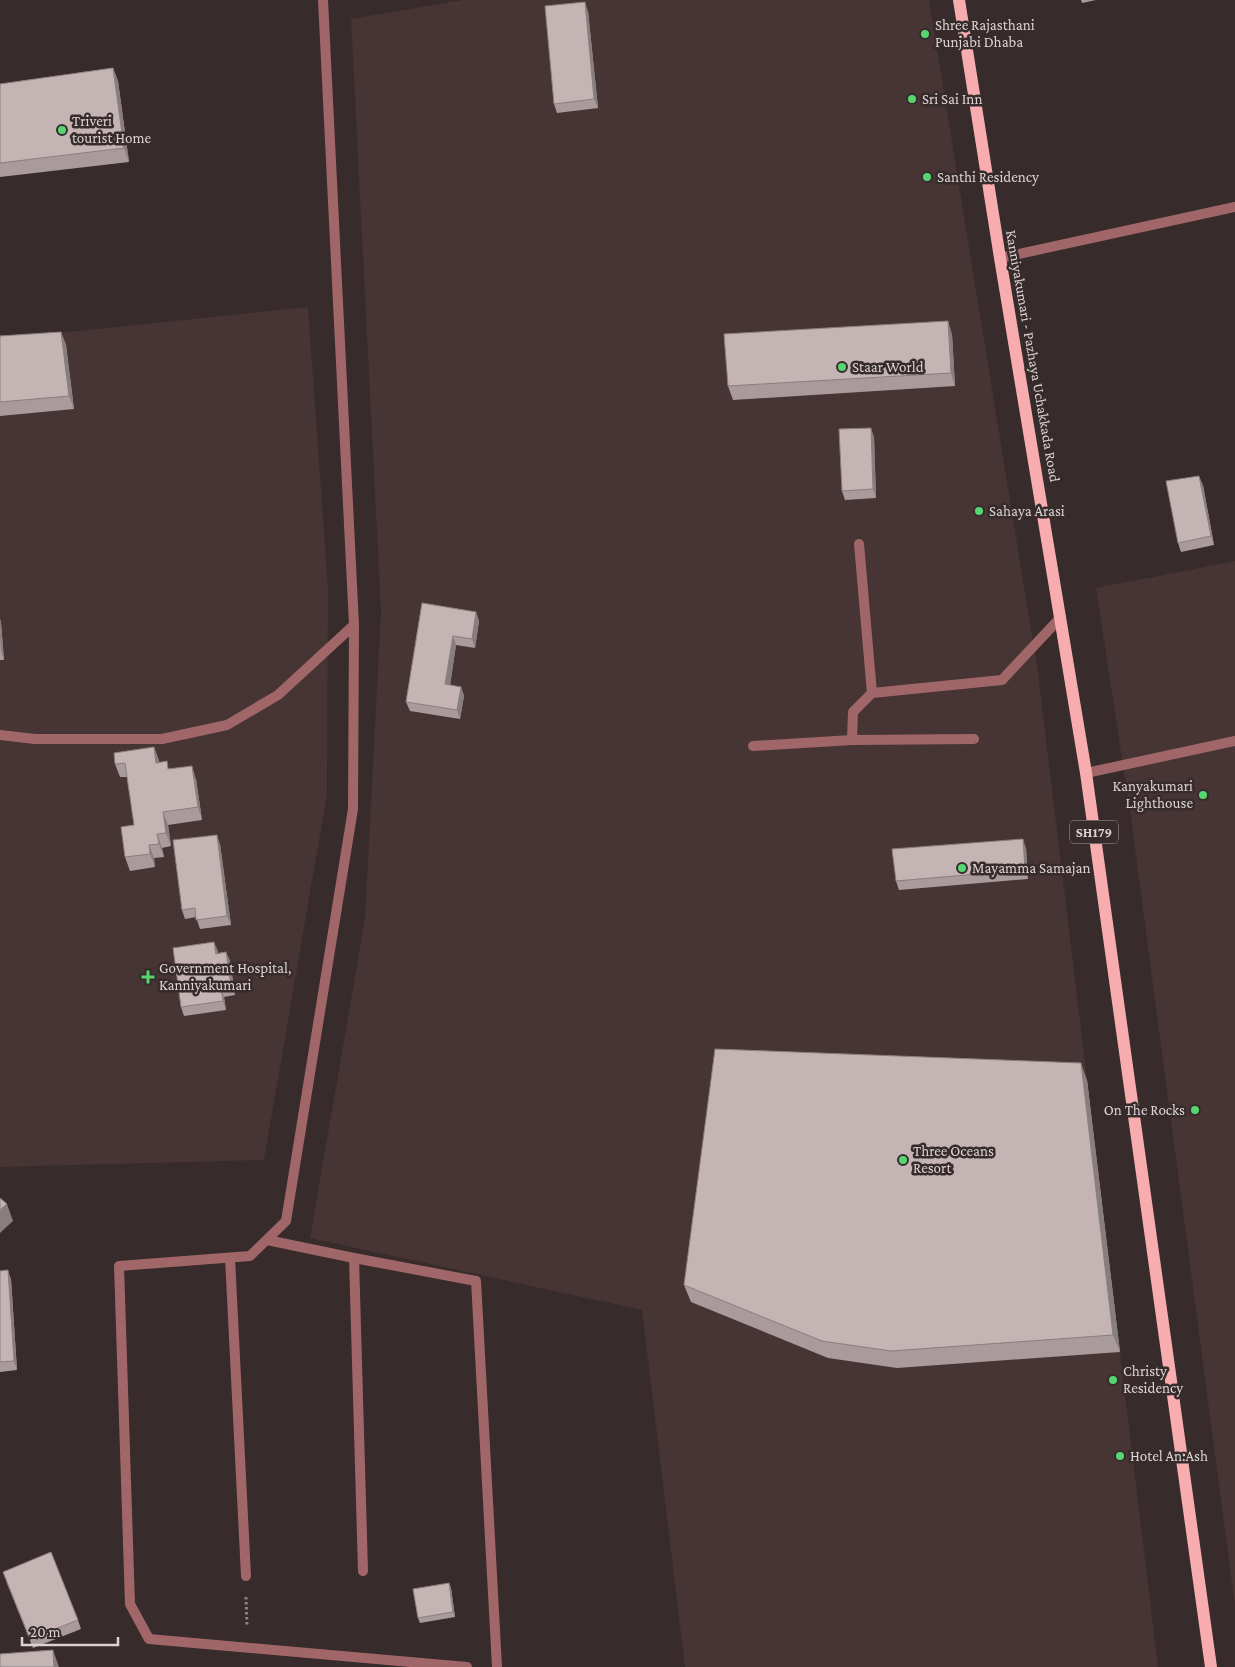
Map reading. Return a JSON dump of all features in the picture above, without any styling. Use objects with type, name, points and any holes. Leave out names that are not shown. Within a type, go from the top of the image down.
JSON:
[{"type":"main road","name":"Kanniyakumari - Pazhaya Uchakkada Road","points":[[959,0],[1086,773],[1211,1667]]},
{"type":"street","points":[[323,0],[354,624],[353,809],[286,1221],[250,1256],[119,1266],[130,1604],[149,1639],[467,1667]]},
{"type":"street","points":[[1000,258],[1235,207]]},
{"type":"street","points":[[858,544],[872,693]]},
{"type":"street","points":[[852,740],[852,712],[872,693],[1002,680],[1061,617]]},
{"type":"street","points":[[0,734],[35,739],[162,739],[227,725],[278,695],[354,624]]},
{"type":"street","points":[[753,746],[852,740],[974,739]]},
{"type":"street","points":[[1086,773],[1235,741]]},
{"type":"street","points":[[267,1240],[476,1281],[497,1667]]},
{"type":"street","points":[[230,1258],[246,1576]]},
{"type":"street","points":[[354,1258],[363,1571]]},
{"type":"path","points":[[246,1576],[247,1648]]},
{"type":"shaded area","points":[[462,0],[929,0],[1038,673],[1158,1667],[685,1667],[642,1310],[310,1238],[365,918],[381,612],[351,19]]},
{"type":"shaded area","name":"Government Hospital, Kanniyakumari","points":[[308,307],[328,587],[327,794],[264,1160],[0,1167],[0,339]]},
{"type":"shaded area","points":[[1235,561],[1235,1606],[1131,818],[1096,588]]},
{"type":"building","points":[[585,2],[594,99],[554,104],[545,6]]},
{"type":"building","name":"Triveri tourist Home","points":[[113,68],[124,148],[0,163],[0,84]]},
{"type":"building","name":"Staar World","points":[[948,321],[951,373],[728,386],[724,334]]},
{"type":"building","points":[[61,332],[69,396],[0,402],[0,336]]},
{"type":"building","points":[[871,428],[873,489],[842,491],[839,429]]},
{"type":"building","points":[[1199,476],[1211,536],[1178,543],[1166,481]]},
{"type":"building","points":[[422,603],[476,612],[472,639],[453,636],[445,684],[461,687],[457,710],[406,702]]},
{"type":"building","points":[[154,747],[156,763],[167,761],[168,769],[192,766],[198,807],[163,812],[166,833],[157,834],[159,844],[149,845],[150,854],[125,857],[121,827],[134,825],[125,763],[115,764],[114,753]]},
{"type":"building","points":[[217,835],[227,916],[196,920],[195,908],[182,910],[173,840]]},
{"type":"building","name":"Mayamma Samajan","points":[[1023,839],[1025,870],[896,881],[892,849]]},
{"type":"building","points":[[214,942],[216,954],[226,952],[231,986],[221,988],[223,1001],[181,1007],[173,948]]},
{"type":"building","name":"Three Oceans Resort","points":[[715,1049],[1081,1063],[1113,1335],[891,1351],[822,1341],[684,1285]]},
{"type":"building","points":[[0,1198],[7,1204],[0,1210]]},
{"type":"building","points":[[8,1270],[14,1361],[0,1362],[0,1271]]},
{"type":"building","points":[[51,1552],[78,1620],[30,1639],[3,1572]]},
{"type":"building","points":[[449,1583],[453,1612],[418,1618],[413,1589]]},
{"type":"building","points":[[53,1650],[54,1667],[0,1667],[0,1654]]},
{"type":"place","name":"Shree Rajasthani Punjabi Dhaba","points":[[925,34]]},
{"type":"place","name":"Sri Sai Inn","points":[[912,99]]},
{"type":"place","name":"Triveri tourist Home","points":[[62,130]]},
{"type":"place","name":"Santhi Residency","points":[[927,177]]},
{"type":"place","name":"Staar World","points":[[842,367]]},
{"type":"place","name":"Sahaya Arasi","points":[[979,511]]},
{"type":"place","name":"Kanyakumari Lighthouse","points":[[1203,795]]},
{"type":"place","name":"Mayamma Samajan","points":[[962,868]]},
{"type":"place","name":"Government Hospital, Kanniyakumari","points":[[148,977]]},
{"type":"place","name":"On The Rocks","points":[[1195,1110]]},
{"type":"place","name":"Three Oceans Resort","points":[[903,1160]]},
{"type":"place","name":"Christy Residency","points":[[1113,1380]]},
{"type":"place","name":"Hotel An:Ash","points":[[1120,1456]]}]
